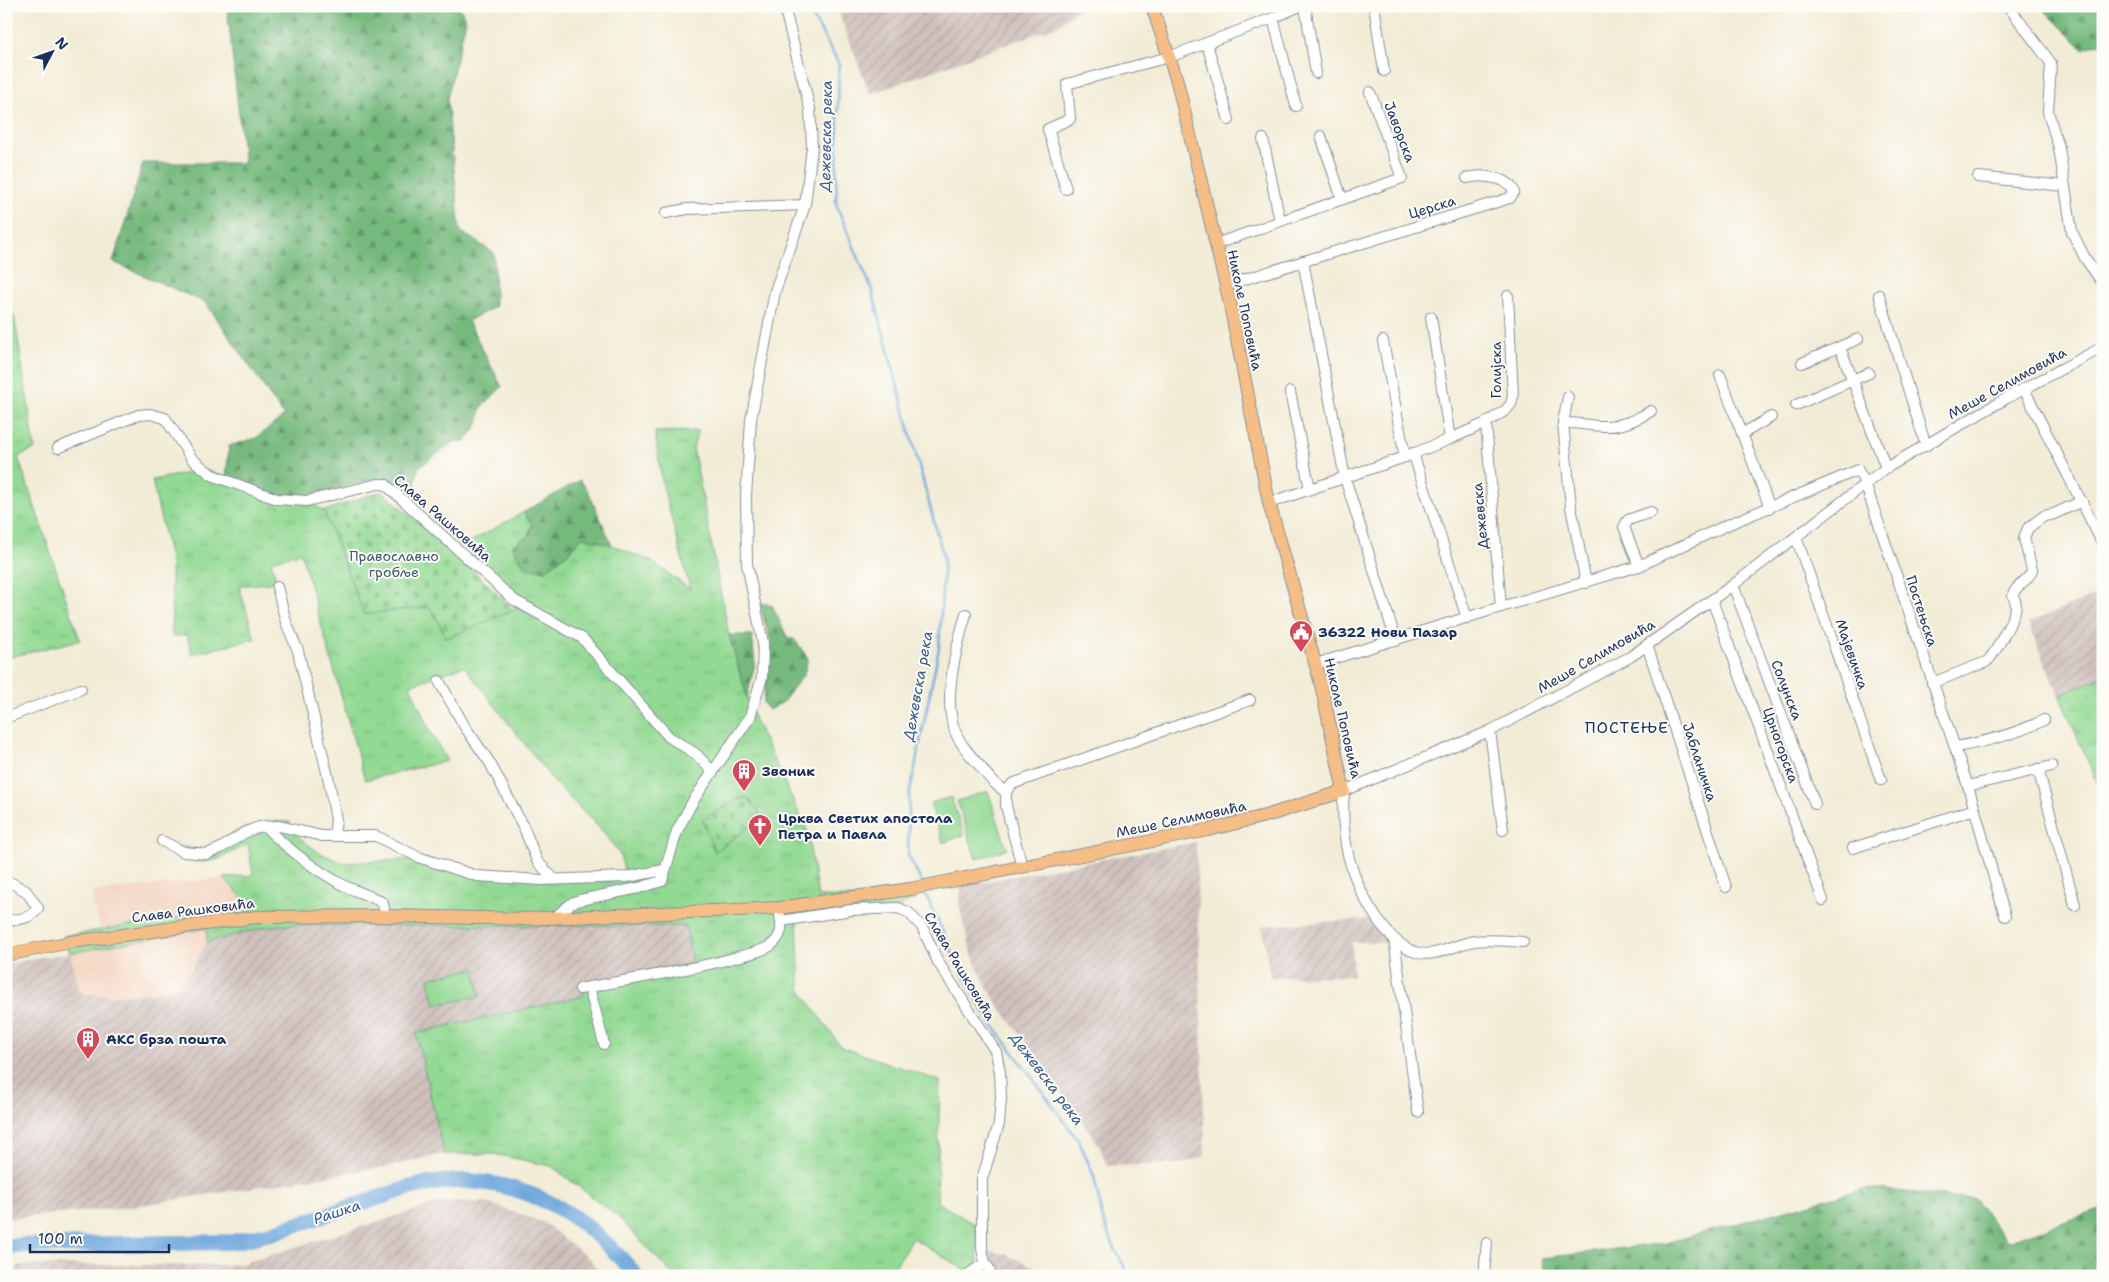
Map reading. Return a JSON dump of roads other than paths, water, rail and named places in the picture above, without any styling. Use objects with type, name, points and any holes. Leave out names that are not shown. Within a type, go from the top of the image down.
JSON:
[{"type":"main road","name":"Николе Поповића","points":[[1152,6],[1176,81],[1216,244],[1226,285],[1269,503],[1316,664],[1344,790]]},
{"type":"main road","name":"Меше Селимовића","points":[[910,889],[1208,830],[1269,815],[1344,790]]},
{"type":"main road","name":"Слава Рашковића","points":[[6,955],[71,942],[220,920],[268,916],[385,916],[478,920],[779,908],[910,889]]},
{"type":"street","points":[[555,917],[567,906],[580,900],[639,888],[662,881],[677,831],[694,801],[750,717],[762,677],[763,643],[748,564],[746,496],[751,420],[774,298],[804,205],[812,146],[810,109],[784,6]]},
{"type":"street","points":[[1066,189],[1048,129],[1070,119],[1067,84],[1169,57],[1207,44],[1300,6]]},
{"type":"street","points":[[1305,6],[1316,74]]},
{"type":"street","points":[[1374,6],[1384,71]]},
{"type":"street","points":[[2008,6],[2051,64],[2048,112],[2059,148],[2072,232],[2085,258],[2103,281]]},
{"type":"street","points":[[1273,18],[1296,106]]},
{"type":"street","points":[[1207,44],[1229,120]]},
{"type":"street","name":"Јаворска","points":[[1216,244],[1402,178],[1370,92]]},
{"type":"street","points":[[1321,136],[1342,199]]},
{"type":"street","points":[[1263,139],[1280,221]]},
{"type":"street","points":[[1978,177],[2064,186]]},
{"type":"street","name":"Церска","points":[[1226,285],[1510,198],[1514,192],[1512,186],[1507,182],[1486,178],[1468,178]]},
{"type":"street","points":[[666,213],[687,209],[804,205]]},
{"type":"street","points":[[1303,261],[1345,478],[1396,641]]},
{"type":"street","points":[[1879,295],[1926,446]]},
{"type":"street","name":"Голијска","points":[[1269,503],[1345,478],[1450,439],[1486,423],[1506,410],[1512,404],[1508,296]]},
{"type":"street","points":[[1431,317],[1450,439]]},
{"type":"street","points":[[1802,363],[1858,339]]},
{"type":"street","points":[[1383,341],[1409,455],[1467,618]]},
{"type":"street","points":[[1840,347],[1886,468]]},
{"type":"street","name":"Меше Селимовића","points":[[1344,790],[1490,731],[1590,679],[1648,645],[1712,600],[1886,468],[2024,389],[2103,347]]},
{"type":"street","points":[[1796,406],[1869,373]]},
{"type":"street","points":[[1720,375],[1770,508]]},
{"type":"street","points":[[2024,389],[2103,544]]},
{"type":"street","points":[[1290,392],[1310,489]]},
{"type":"street","points":[[1568,397],[1563,423],[1571,507],[1586,583]]},
{"type":"street","points":[[1563,423],[1576,422],[1602,426],[1617,425],[1632,422],[1651,411]]},
{"type":"street","name":"Слава Рашковића","points":[[58,448],[138,415],[150,414],[165,418],[192,459],[212,476],[277,499],[307,501],[385,484],[514,600],[582,638],[669,737],[696,754],[713,772]]},
{"type":"street","points":[[1742,434],[1771,417]]},
{"type":"street","name":"Дежевска","points":[[1486,423],[1501,607]]},
{"type":"street","points":[[1316,664],[1639,566],[1726,525],[1856,470],[1860,471],[1865,483]]},
{"type":"street","name":"Постењска","points":[[1865,483],[1968,786],[2005,916]]},
{"type":"street","points":[[1932,683],[1986,662],[1993,656],[1996,647],[2009,626],[2016,606],[2012,594],[2031,575],[2032,570],[2024,538],[2028,528],[2044,516],[2054,514],[2082,501]]},
{"type":"street","points":[[1639,566],[1624,527],[1628,520],[1651,512]]},
{"type":"street","name":"Мајевичка","points":[[1796,537],[1881,780]]},
{"type":"street","name":"Солунска","points":[[1733,585],[1815,804]]},
{"type":"street","points":[[277,587],[286,622],[298,651],[329,780],[336,820],[334,836]]},
{"type":"street","name":"Црногорска","points":[[1712,600],[1823,900]]},
{"type":"street","points":[[966,614],[958,640],[950,696],[951,717],[954,730],[962,744],[996,786],[1006,792]]},
{"type":"street","name":"Јабланичка","points":[[1648,645],[1726,887]]},
{"type":"street","points":[[439,681],[465,728],[490,763],[524,828],[537,861],[554,879]]},
{"type":"street","points":[[6,718],[81,689]]},
{"type":"street","points":[[1022,867],[1006,806],[1006,792],[1012,784],[1250,700]]},
{"type":"street","points":[[1955,746],[1992,739],[2030,727],[2044,720]]},
{"type":"street","points":[[1490,731],[1503,830]]},
{"type":"street","points":[[1968,786],[2052,766]]},
{"type":"street","points":[[2038,769],[2075,905]]},
{"type":"street","points":[[1344,790],[1344,827],[1349,859],[1357,886],[1369,906],[1394,939],[1419,953],[1432,954],[1475,941],[1523,942]]},
{"type":"street","points":[[1853,848],[1975,809]]},
{"type":"street","points":[[162,841],[184,852],[207,854],[221,848],[244,833],[264,826],[282,826],[304,833],[334,836],[376,836],[418,857],[470,875],[530,881],[627,877],[664,870]]},
{"type":"street","points":[[264,826],[329,877],[362,894],[379,900],[383,903],[385,916]]},
{"type":"street","points":[[6,880],[26,890],[38,908],[35,913],[26,917],[6,920]]},
{"type":"street","points":[[604,1044],[585,988],[694,968],[762,950],[778,939],[782,930],[779,908]]},
{"type":"street","name":"Слава Рашковића","points":[[781,921],[851,910],[898,908],[908,912],[922,927],[938,962],[992,1046],[998,1060],[1001,1098],[999,1124],[982,1179],[982,1249],[988,1267],[966,1276]]},
{"type":"street","points":[[1394,939],[1418,1112]]},
{"type":"street","points":[[1484,1276],[1488,1243]]},
{"type":"waterway","name":"Дежевска река","points":[[807,6],[839,64],[836,204],[872,290],[944,559],[939,648],[909,797],[908,855],[922,883]]},
{"type":"waterway","name":"Дежевска река","points":[[924,891],[963,975],[985,1014],[1079,1141],[1094,1176],[1102,1217],[1114,1247],[1129,1276]]},
{"type":"waterway","name":"Рашка","points":[[6,1246],[233,1242],[271,1233],[408,1188],[446,1182],[468,1181],[494,1184],[519,1190],[563,1210],[601,1239],[636,1276]]},
{"type":"place","name":"36322 Нови Пазар","points":[[1301,653]]},
{"type":"place","name":"Звоник","points":[[744,792]]},
{"type":"place","name":"Црква Светих апостола Петра и Павла","points":[[760,847]]},
{"type":"place","name":"АКС брза пошта","points":[[88,1060]]},
{"type":"district","name":"ПОСТЕЊЕ","points":[[1627,727]]},
{"type":"park label","name":"Православно гробље","points":[[394,564]]}]
